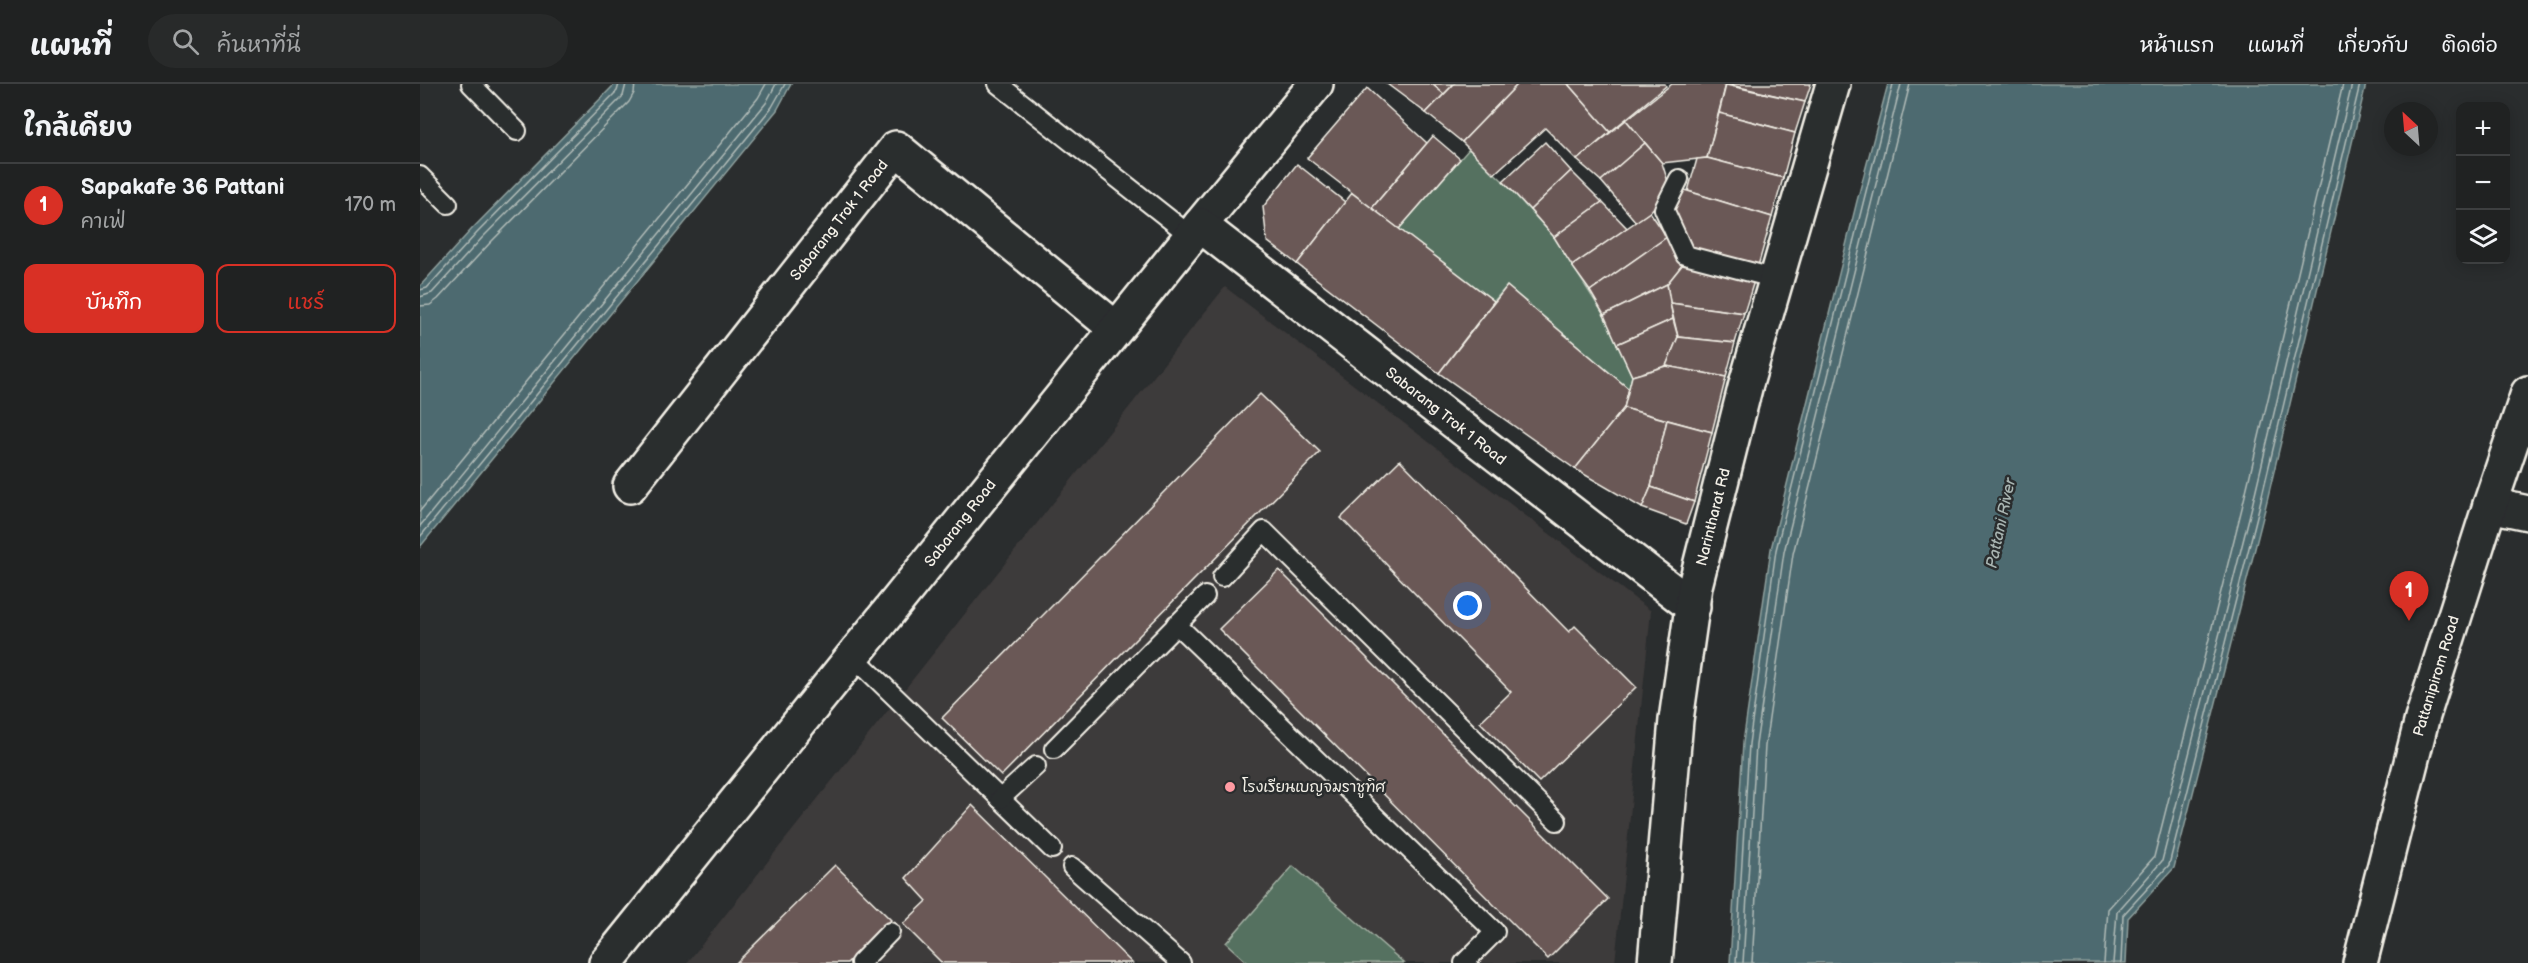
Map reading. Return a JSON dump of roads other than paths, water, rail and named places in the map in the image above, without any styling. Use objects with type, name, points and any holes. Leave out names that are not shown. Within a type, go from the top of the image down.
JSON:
[{"type":"street","name":"Sabarang Road","points":[[606,963],[854,657],[1115,328],[1316,84]]},
{"type":"street","name":"Narintharat Rd","points":[[1655,963],[1676,720],[1695,586],[1746,384],[1833,84]]},
{"type":"street","name":"Sabarang Trok 1 Road","points":[[630,486],[896,148],[1115,328]]},
{"type":"street","name":"Sabarang Trok 1 Road","points":[[1196,231],[1693,607]]},
{"type":"street","name":"Pattanipirom Road","points":[[2360,963],[2422,718],[2528,393]]},
{"type":"street","points":[[2490,505],[2528,513]]},
{"type":"lane","points":[[471,84],[517,131]]},
{"type":"lane","points":[[998,84],[1196,231]]},
{"type":"lane","points":[[420,176],[448,204]]},
{"type":"lane","points":[[1679,179],[1664,210],[1685,255],[1777,279]]},
{"type":"lane","points":[[1222,577],[1264,531],[1557,820]]},
{"type":"lane","points":[[1054,749],[1205,596]]},
{"type":"lane","points":[[1176,624],[1495,932],[1464,963]]},
{"type":"lane","points":[[854,657],[1052,849]]},
{"type":"lane","points":[[1000,799],[1036,766]]},
{"type":"lane","points":[[1072,867],[1181,963]]},
{"type":"lane","points":[[860,963],[890,932]]},
{"type":"water","points":[[615,84],[791,84],[777,110],[420,547],[420,286],[472,229]]},
{"type":"water","name":"Pattani River","points":[[1888,84],[2366,84],[2265,509],[2174,868],[2128,918],[2126,963],[1730,963],[1743,743],[1771,549]]},
{"type":"place","name":"Sapakafe 36 Pattani","points":[[2409,621]]},
{"type":"place","name":"โรงเรียนเบญจมราชูทิศ","points":[[1230,787]]}]
